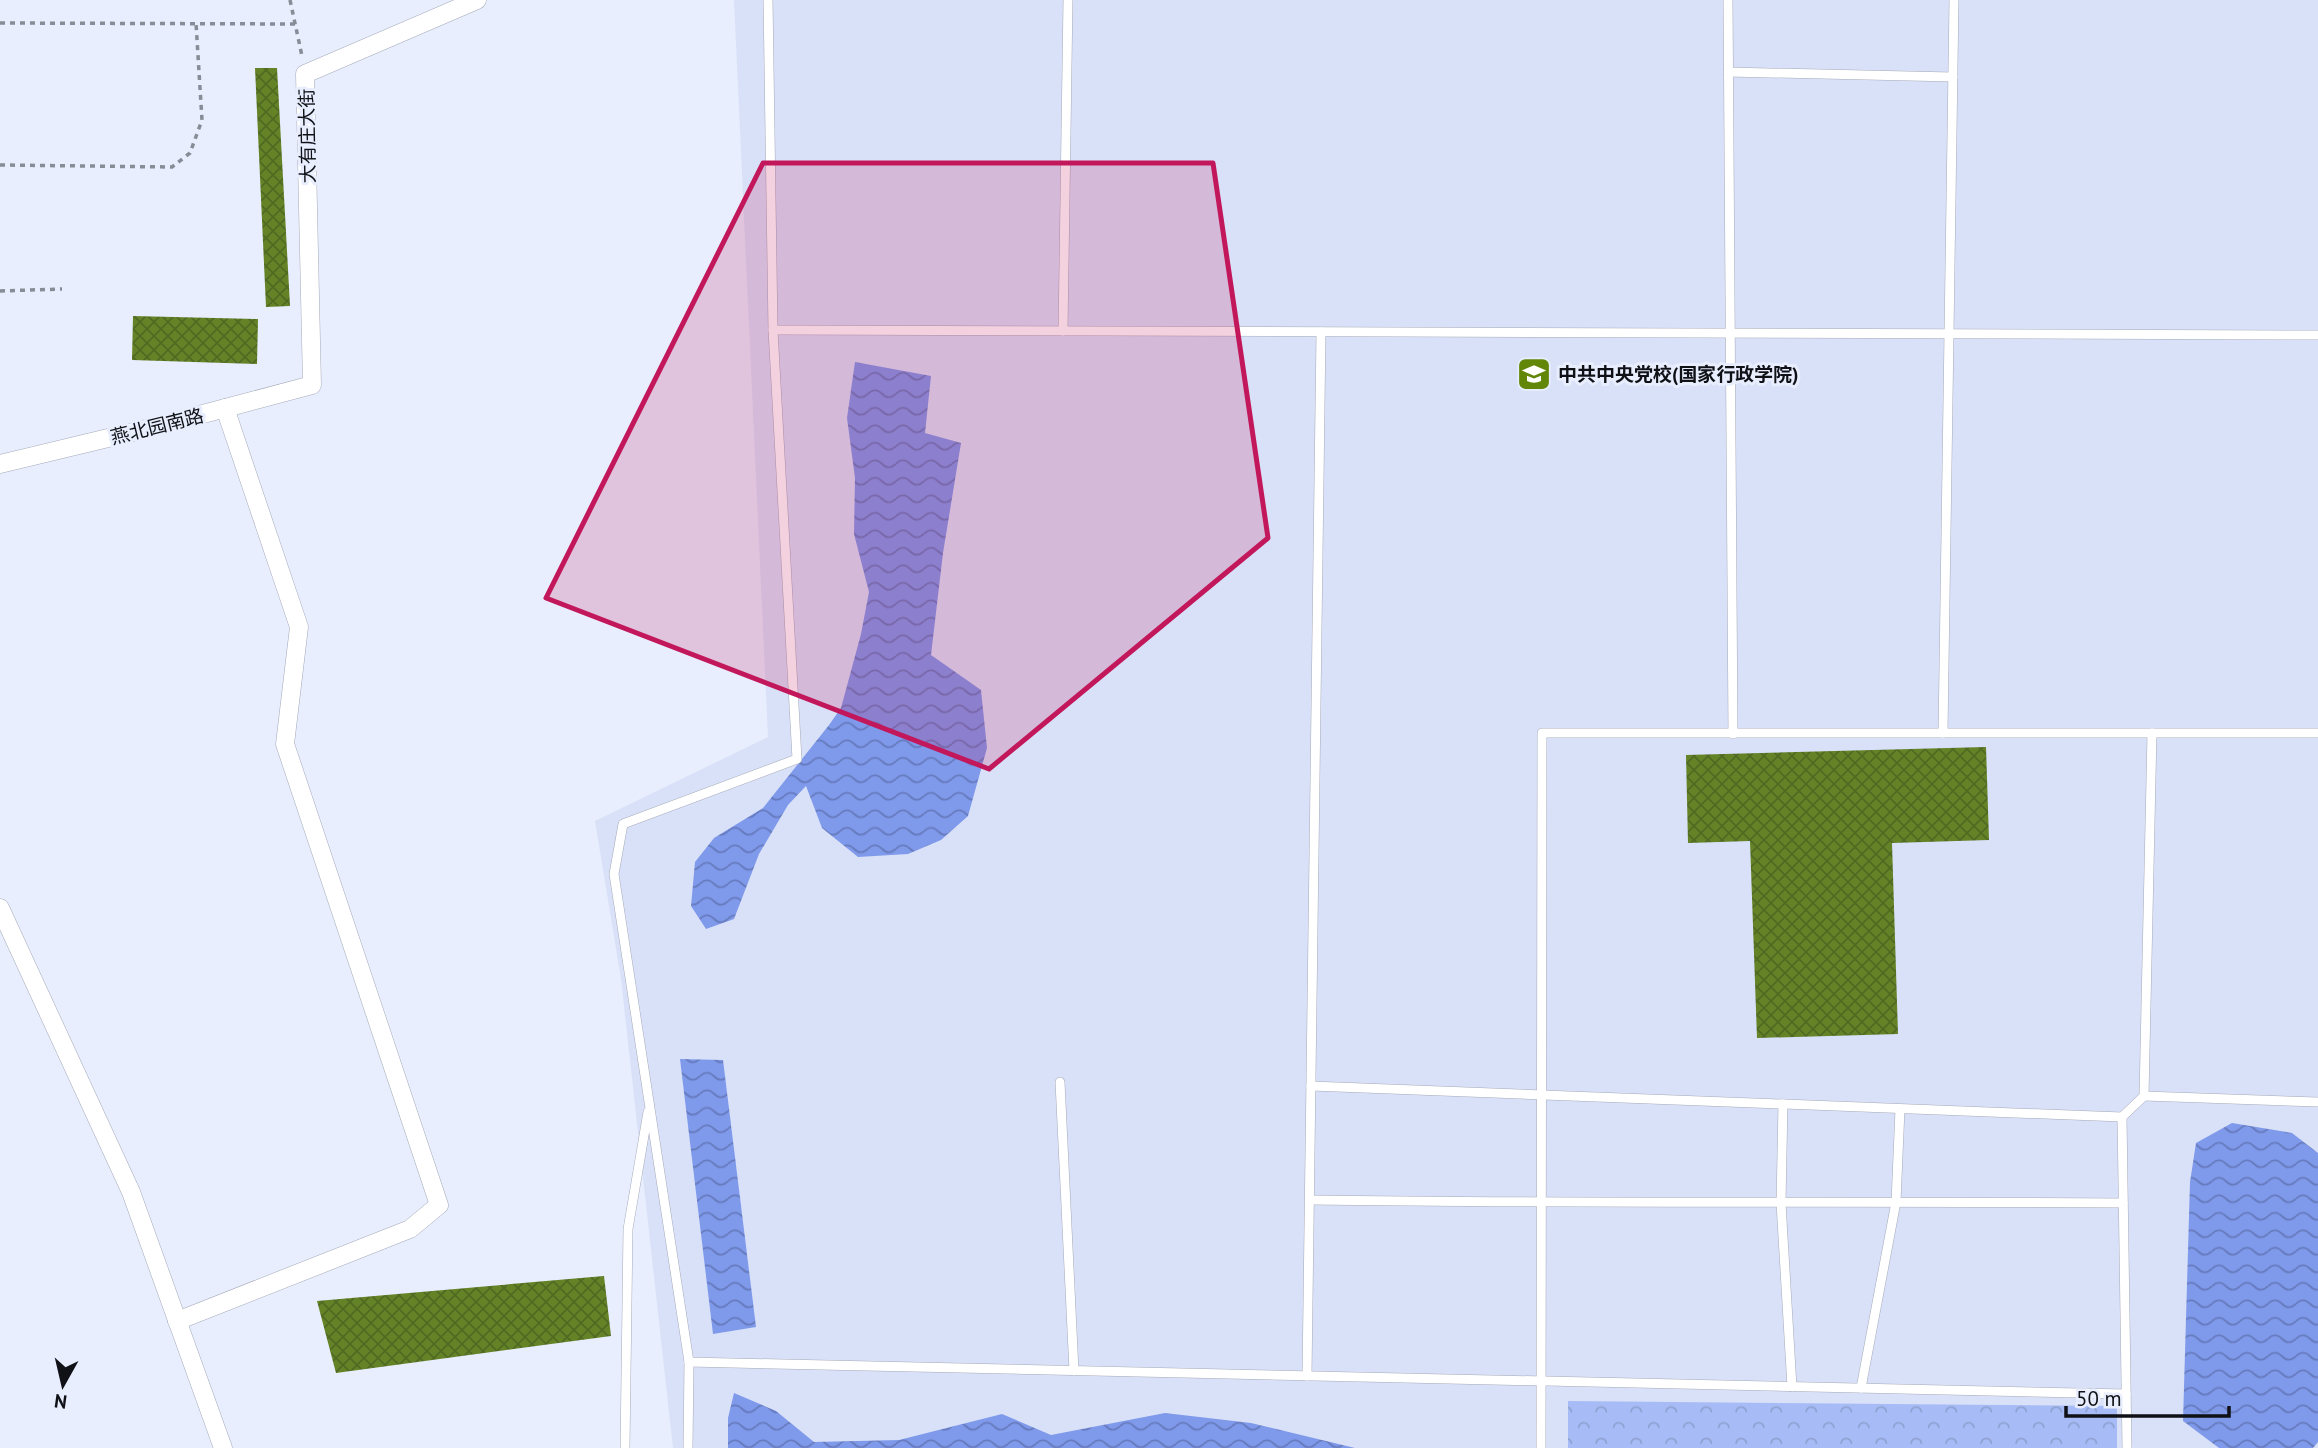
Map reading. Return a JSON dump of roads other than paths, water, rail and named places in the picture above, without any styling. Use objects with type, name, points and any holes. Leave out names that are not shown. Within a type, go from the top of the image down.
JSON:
[{"type":"street","name":"大有庄大街","points":[[313,385],[305,74],[477,0]]},
{"type":"street","name":"燕北园南路","points":[[0,464],[313,385]]},
{"type":"street","points":[[177,1321],[410,1229],[439,1205],[285,744],[299,626],[225,408]]},
{"type":"street","points":[[0,908],[5,933],[131,1192],[223,1448]]},
{"type":"lane","points":[[688,1448],[689,1362],[614,874],[623,824],[797,759],[773,330],[768,0]]},
{"type":"lane","points":[[1063,331],[1068,0]]},
{"type":"lane","points":[[1728,0],[1733,734]]},
{"type":"lane","points":[[1943,733],[1954,0]]},
{"type":"lane","points":[[1728,72],[1953,77]]},
{"type":"lane","points":[[773,330],[2318,335]]},
{"type":"lane","points":[[1307,1376],[1321,332]]},
{"type":"lane","points":[[1541,1448],[1542,733],[2318,733]]},
{"type":"lane","points":[[2144,1096],[2152,733]]},
{"type":"lane","points":[[1060,1082],[1074,1371]]},
{"type":"lane","points":[[1311,1086],[2122,1116],[2144,1096],[2318,1102]]},
{"type":"lane","points":[[625,1448],[628,1229],[649,1104]]},
{"type":"lane","points":[[1783,1104],[1781,1203],[1792,1387]]},
{"type":"lane","points":[[1861,1388],[1896,1202],[1900,1109]]},
{"type":"lane","points":[[2122,1116],[2127,1448]]},
{"type":"lane","points":[[1310,1200],[1542,1204],[2123,1203]]},
{"type":"lane","points":[[689,1362],[2126,1394]]},
{"type":"water","points":[[855,362],[931,376],[925,433],[961,443],[943,553],[931,655],[981,690],[987,748],[968,816],[941,840],[908,854],[858,857],[822,828],[806,786],[788,805],[759,854],[734,919],[706,929],[691,906],[695,862],[714,838],[763,808],[829,725],[841,708],[861,634],[869,592],[854,534],[855,478],[847,418]]},
{"type":"water","points":[[680,1059],[723,1060],[756,1327],[713,1334]]},
{"type":"water","points":[[2232,1123],[2292,1133],[2318,1153],[2318,1442],[2313,1448],[2219,1448],[2183,1421],[2190,1182],[2196,1143]]},
{"type":"water","points":[[734,1393],[776,1411],[814,1442],[899,1440],[1002,1414],[1051,1435],[1165,1413],[1251,1423],[1355,1448],[728,1448],[728,1418]]},
{"type":"place","name":"中共中央党校(国家行政学院)","points":[[1534,374]]}]
